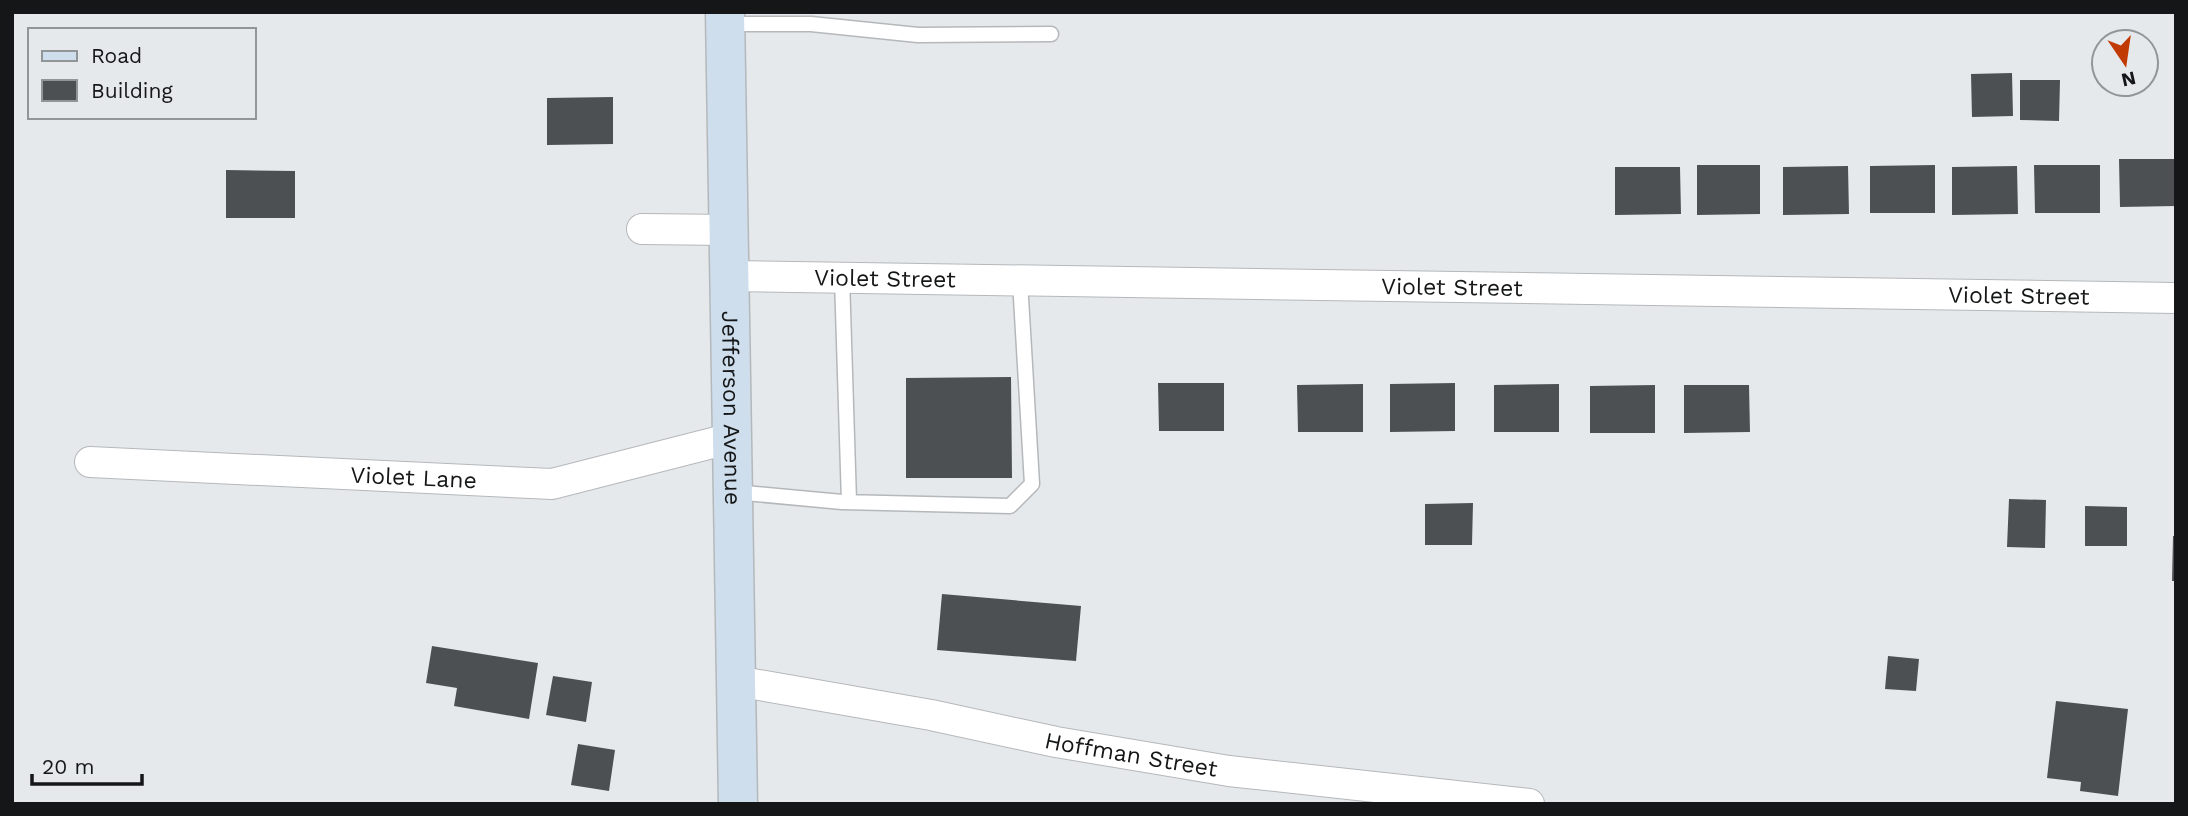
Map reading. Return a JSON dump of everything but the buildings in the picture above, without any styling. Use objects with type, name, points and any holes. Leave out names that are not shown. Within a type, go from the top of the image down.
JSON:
[{"type":"main road","name":"Jefferson Avenue","points":[[725,18],[738,804]]},
{"type":"street","points":[[642,229],[729,230]]},
{"type":"street","name":"Violet Street","points":[[729,276],[2176,298]]},
{"type":"street","name":"Violet Lane","points":[[90,462],[552,484],[732,438]]},
{"type":"street","name":"Hoffman Street","points":[[736,681],[930,715],[1056,742],[1229,771],[1529,804]]},
{"type":"lane","points":[[725,18],[918,35],[1051,34]]},
{"type":"lane","points":[[842,278],[849,502]]},
{"type":"lane","points":[[733,492],[849,502],[1010,506],[1032,484],[1020,281]]}]
